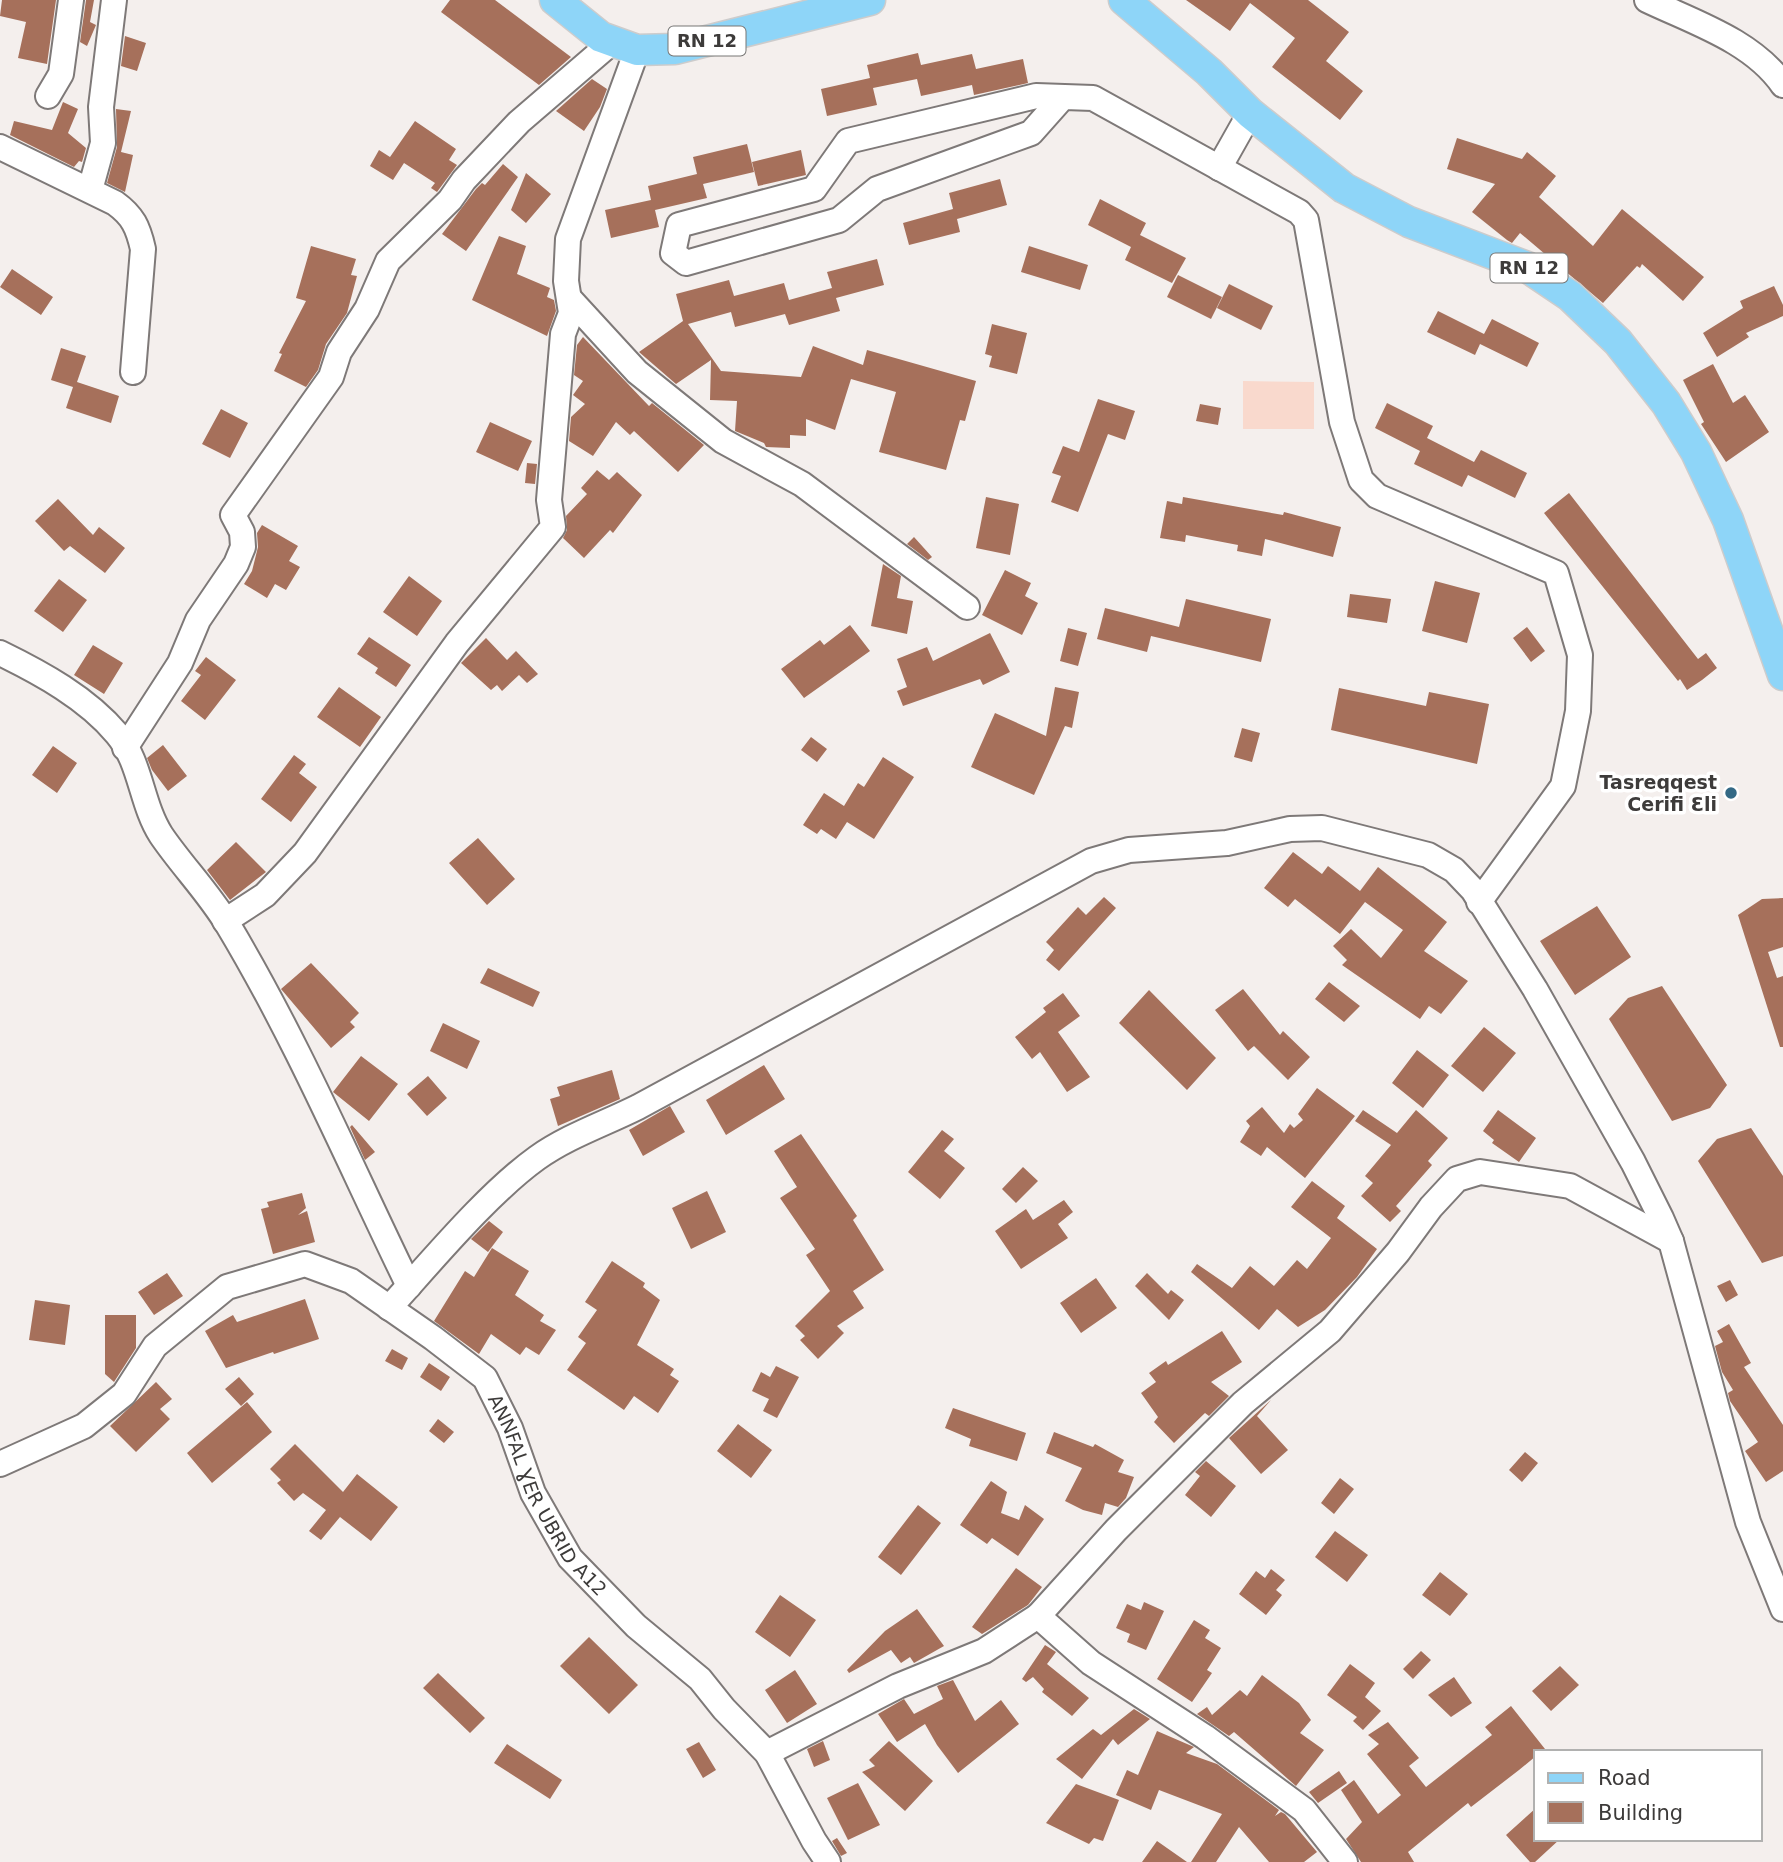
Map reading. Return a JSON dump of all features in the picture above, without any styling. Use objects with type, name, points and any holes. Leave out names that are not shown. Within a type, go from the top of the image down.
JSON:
[{"type":"main road","points":[[555,0],[601,37],[624,46]]},
{"type":"main road","name":"RN 12","points":[[624,46],[675,48],[870,0]]},
{"type":"main road","name":"RN 12","points":[[1124,0],[1209,72],[1250,113],[1344,188],[1409,222],[1527,267],[1570,296],[1618,342],[1666,403],[1696,452],[1728,520],[1783,675]]},
{"type":"street","points":[[48,96],[61,74],[71,0]]},
{"type":"street","points":[[90,190],[103,143],[102,107],[114,0]]},
{"type":"street","points":[[1647,0],[1729,39],[1756,57],[1783,85]]},
{"type":"street","points":[[226,921],[271,890],[305,853],[457,643],[553,527],[549,500],[563,334],[571,313],[565,254],[624,46]]},
{"type":"street","points":[[125,748],[180,663],[198,620],[236,564],[243,547],[242,532],[233,515],[331,377],[340,352],[367,309],[388,261],[450,200],[519,122],[624,46]]},
{"type":"street","points":[[1063,97],[1031,133],[877,189],[839,220],[687,263],[673,253],[679,225],[814,190],[848,141],[1035,96],[1093,98],[1299,212],[1307,220],[1342,422],[1361,480],[1377,496],[1556,573],[1580,655],[1578,711],[1563,786],[1479,902]]},
{"type":"street","points":[[1219,168],[1250,113]]},
{"type":"street","points":[[0,147],[90,190],[131,214],[139,229],[143,249],[133,372]]},
{"type":"street","points":[[569,298],[636,372],[716,435],[802,484],[967,607]]},
{"type":"street","points":[[0,653],[31,668],[81,701],[118,735],[134,765],[144,802],[161,834],[226,921],[268,996],[409,1286]]},
{"type":"street","points":[[388,1308],[517,1173],[538,1157],[570,1138],[638,1107],[1091,861],[1129,850],[1227,843],[1290,829],[1322,828],[1428,855],[1454,870],[1473,890],[1535,989],[1633,1162],[1671,1241],[1748,1521],[1783,1609]]},
{"type":"street","points":[[767,1753],[898,1686],[984,1651],[1038,1616],[1116,1530],[1243,1403],[1330,1331],[1457,1179],[1480,1171],[1570,1186],[1671,1241]]},
{"type":"street","name":"ANNFAL ƔER UBRID A12","points":[[0,1464],[84,1426],[124,1394],[155,1346],[227,1287],[305,1264],[351,1281],[485,1378],[510,1428],[533,1493],[570,1558],[636,1626],[701,1679],[724,1709],[767,1753],[828,1862]]},
{"type":"street","points":[[1038,1616],[1091,1663],[1205,1737],[1304,1810],[1345,1862]]},
{"type":"shaded area","points":[[1243,381],[1314,382],[1314,429],[1243,429]]},
{"type":"building","points":[[2,0],[56,0],[47,64],[18,58],[26,22],[0,16]]},
{"type":"building","points":[[86,0],[94,0],[90,22],[96,25],[87,46],[80,42]]},
{"type":"building","points":[[450,0],[495,0],[571,57],[539,85],[441,12]]},
{"type":"building","points":[[1186,0],[1308,0],[1349,32],[1326,61],[1363,91],[1340,120],[1272,67],[1295,38],[1250,3],[1230,31]]},
{"type":"building","points":[[125,36],[146,43],[137,71],[121,66]]},
{"type":"building","points":[[918,53],[921,65],[972,54],[976,69],[1023,59],[1028,83],[974,95],[972,85],[921,96],[917,79],[873,88],[877,105],[827,116],[821,89],[870,78],[867,65]]},
{"type":"building","points":[[592,79],[607,89],[600,107],[584,131],[556,111]]},
{"type":"building","points":[[63,102],[78,109],[68,133],[86,148],[82,162],[79,161],[74,167],[10,135],[14,121],[52,130]]},
{"type":"building","points":[[116,109],[131,111],[121,152],[133,155],[125,192],[107,183],[117,147]]},
{"type":"building","points":[[415,121],[456,149],[449,160],[457,165],[437,192],[431,188],[435,183],[404,163],[393,180],[370,166],[379,150],[390,157]]},
{"type":"building","points":[[1457,138],[1522,159],[1527,152],[1556,176],[1539,197],[1593,246],[1622,209],[1704,277],[1683,301],[1642,264],[1640,268],[1637,266],[1603,303],[1520,233],[1512,243],[1472,212],[1495,184],[1447,169]]},
{"type":"building","points":[[747,144],[754,172],[703,184],[707,198],[655,210],[659,227],[611,238],[605,210],[651,200],[648,186],[697,174],[693,157]]},
{"type":"building","points":[[801,150],[806,175],[758,186],[752,162]]},
{"type":"building","points":[[503,164],[518,177],[466,251],[442,234],[476,189],[482,183],[485,185]]},
{"type":"building","points":[[526,173],[551,194],[526,223],[511,210]]},
{"type":"building","points":[[1000,179],[1007,205],[957,219],[960,232],[909,245],[903,223],[953,209],[949,193]]},
{"type":"building","points":[[1100,199],[1146,223],[1140,235],[1186,258],[1172,283],[1125,260],[1131,247],[1088,225]]},
{"type":"building","points":[[499,236],[526,246],[517,274],[550,288],[547,297],[554,300],[556,311],[547,336],[472,300]]},
{"type":"building","points":[[311,246],[356,259],[351,275],[357,276],[347,313],[326,344],[318,370],[306,387],[274,371],[282,354],[279,353],[306,301],[296,298]]},
{"type":"building","points":[[1029,246],[1088,265],[1080,290],[1021,272]]},
{"type":"building","points":[[877,259],[884,285],[836,298],[840,311],[789,325],[785,314],[735,327],[731,312],[688,324],[721,371],[801,377],[813,346],[863,365],[867,350],[976,381],[965,421],[960,420],[946,470],[879,452],[896,392],[851,379],[835,430],[806,419],[806,436],[790,435],[790,448],[766,447],[764,443],[735,431],[737,401],[710,400],[711,360],[676,384],[639,352],[683,321],[676,294],[729,280],[734,296],[784,283],[789,300],[832,288],[827,272]]},
{"type":"building","points":[[12,269],[53,297],[41,315],[0,287]]},
{"type":"building","points":[[1178,275],[1222,297],[1211,319],[1167,297]]},
{"type":"building","points":[[1229,284],[1273,306],[1261,330],[1217,308]]},
{"type":"building","points":[[1774,286],[1783,305],[1783,316],[1746,333],[1749,337],[1717,357],[1703,333],[1743,308],[1740,301]]},
{"type":"building","points":[[1438,311],[1484,334],[1492,319],[1539,343],[1527,367],[1480,344],[1475,355],[1427,332]]},
{"type":"building","points":[[992,324],[1027,333],[1017,374],[989,367],[992,356],[985,354]]},
{"type":"building","points":[[583,337],[649,406],[652,403],[704,445],[678,472],[634,431],[630,435],[616,422],[593,456],[569,441],[571,417],[585,404],[573,395],[583,381],[574,375],[577,345]]},
{"type":"building","points":[[61,348],[86,356],[77,382],[119,396],[111,423],[66,408],[73,387],[51,380]]},
{"type":"building","points":[[1713,364],[1733,403],[1745,395],[1769,432],[1726,462],[1701,424],[1704,422],[1683,380]]},
{"type":"building","points":[[1098,399],[1135,411],[1125,440],[1108,434],[1078,512],[1051,502],[1061,476],[1052,473],[1063,446],[1079,452]]},
{"type":"building","points":[[1387,403],[1433,426],[1427,438],[1474,462],[1481,450],[1527,473],[1515,498],[1468,475],[1462,487],[1414,464],[1420,451],[1375,428]]},
{"type":"building","points":[[1200,404],[1221,408],[1218,425],[1196,421]]},
{"type":"building","points":[[221,409],[248,423],[230,458],[202,444]]},
{"type":"building","points":[[490,422],[532,441],[518,471],[476,452]]},
{"type":"building","points":[[527,463],[537,464],[535,484],[525,483]]},
{"type":"building","points":[[597,470],[609,480],[617,472],[642,495],[613,533],[610,530],[584,558],[563,538],[567,530],[566,516],[587,494],[581,488]]},
{"type":"building","points":[[1569,493],[1698,659],[1706,653],[1717,668],[1687,690],[1544,513]]},
{"type":"building","points":[[986,497],[1019,504],[1010,555],[976,548]]},
{"type":"building","points":[[1183,497],[1283,515],[1284,512],[1341,527],[1333,557],[1265,539],[1262,556],[1237,551],[1238,545],[1186,535],[1185,542],[1160,538],[1167,501],[1182,504]]},
{"type":"building","points":[[58,499],[93,535],[99,527],[125,548],[105,573],[70,546],[64,551],[35,521]]},
{"type":"building","points":[[262,525],[298,546],[289,561],[300,567],[286,590],[275,584],[267,598],[244,584],[252,571],[258,547],[257,533]]},
{"type":"building","points":[[914,537],[932,557],[928,560],[907,544]]},
{"type":"building","points":[[883,564],[901,576],[897,598],[913,601],[907,634],[871,626]]},
{"type":"building","points":[[1005,570],[1031,583],[1025,596],[1038,603],[1022,635],[982,615]]},
{"type":"building","points":[[409,576],[442,601],[417,636],[383,612]]},
{"type":"building","points":[[59,579],[87,600],[63,632],[34,611]]},
{"type":"building","points":[[1435,581],[1480,593],[1467,643],[1422,631]]},
{"type":"building","points":[[1350,594],[1391,599],[1387,623],[1347,617]]},
{"type":"building","points":[[1186,599],[1271,619],[1261,662],[1151,636],[1147,652],[1097,639],[1105,608],[1179,627]]},
{"type":"building","points":[[850,625],[870,651],[804,698],[781,669],[820,640],[824,645]]},
{"type":"building","points":[[1527,627],[1545,651],[1531,662],[1513,638]]},
{"type":"building","points":[[1068,628],[1087,633],[1078,666],[1060,661]]},
{"type":"building","points":[[990,633],[1010,672],[983,685],[980,679],[903,706],[897,691],[907,687],[897,659],[927,647],[933,661]]},
{"type":"building","points":[[369,637],[411,665],[396,687],[375,673],[378,668],[357,654]]},
{"type":"building","points":[[486,638],[507,660],[516,651],[538,674],[527,683],[519,675],[502,691],[497,685],[491,690],[461,663]]},
{"type":"building","points":[[93,645],[123,663],[104,694],[74,675]]},
{"type":"building","points":[[206,657],[236,680],[205,720],[181,701],[201,675],[195,671]]},
{"type":"building","points":[[339,687],[381,717],[360,747],[317,717]]},
{"type":"building","points":[[1055,687],[1079,692],[1072,728],[1065,726],[1034,795],[971,767],[995,713],[1046,736]]},
{"type":"building","points":[[1339,688],[1426,706],[1429,692],[1489,704],[1477,764],[1331,730]]},
{"type":"building","points":[[1242,728],[1260,733],[1252,762],[1234,757]]},
{"type":"building","points":[[811,737],[827,749],[817,762],[801,750]]},
{"type":"building","points":[[163,745],[187,776],[168,791],[152,770],[147,758]]},
{"type":"building","points":[[53,746],[77,763],[57,793],[32,775]]},
{"type":"building","points":[[294,755],[306,764],[299,773],[317,787],[291,822],[261,799]]},
{"type":"building","points":[[883,757],[914,777],[874,839],[847,822],[836,839],[821,829],[817,834],[803,825],[824,793],[844,806],[858,783],[864,787]]},
{"type":"building","points":[[478,838],[515,879],[487,905],[449,863]]},
{"type":"building","points":[[236,842],[266,872],[230,900],[207,870]]},
{"type":"building","points":[[1293,852],[1322,874],[1328,866],[1360,891],[1378,867],[1447,922],[1424,951],[1468,981],[1441,1014],[1429,1006],[1420,1019],[1342,965],[1347,960],[1333,946],[1351,929],[1381,958],[1403,930],[1365,902],[1340,934],[1295,899],[1288,907],[1264,888]]},
{"type":"building","points":[[1104,897],[1116,908],[1059,971],[1046,960],[1054,950],[1046,942],[1078,907],[1086,915]]},
{"type":"building","points":[[1783,898],[1783,947],[1768,952],[1777,978],[1783,976],[1783,1047],[1780,1047],[1738,915],[1762,899]]},
{"type":"building","points":[[1597,906],[1631,957],[1575,995],[1540,941]]},
{"type":"building","points":[[311,963],[359,1013],[350,1022],[355,1027],[331,1048],[281,989]]},
{"type":"building","points":[[488,968],[540,992],[533,1007],[480,983]]},
{"type":"building","points":[[1329,982],[1360,1006],[1344,1022],[1315,999]]},
{"type":"building","points":[[1662,986],[1727,1085],[1710,1108],[1672,1121],[1609,1019],[1628,998]]},
{"type":"building","points":[[1243,989],[1280,1035],[1283,1031],[1310,1057],[1288,1080],[1254,1046],[1248,1051],[1215,1010]]},
{"type":"building","points":[[1149,990],[1216,1058],[1187,1090],[1119,1023]]},
{"type":"building","points":[[1063,993],[1080,1016],[1058,1032],[1090,1077],[1067,1092],[1040,1052],[1032,1059],[1015,1037],[1046,1012],[1043,1008]]},
{"type":"building","points":[[443,1023],[480,1041],[467,1069],[430,1051]]},
{"type":"building","points":[[1484,1027],[1516,1053],[1483,1092],[1451,1066]]},
{"type":"building","points":[[1417,1050],[1449,1075],[1423,1108],[1392,1083]]},
{"type":"building","points":[[361,1056],[398,1084],[369,1121],[333,1092]]},
{"type":"building","points":[[764,1065],[785,1099],[726,1135],[706,1100]]},
{"type":"building","points":[[612,1070],[620,1099],[558,1126],[550,1099],[560,1096],[557,1087]]},
{"type":"building","points":[[428,1076],[447,1098],[427,1116],[407,1094]]},
{"type":"building","points":[[1317,1088],[1355,1116],[1305,1178],[1267,1147],[1261,1156],[1240,1142],[1250,1126],[1246,1121],[1262,1107],[1284,1133],[1290,1124],[1294,1128],[1303,1120],[1298,1114]]},
{"type":"building","points":[[670,1106],[685,1132],[643,1156],[629,1130]]},
{"type":"building","points":[[1363,1110],[1397,1133],[1416,1110],[1448,1138],[1428,1161],[1432,1165],[1396,1206],[1401,1211],[1390,1222],[1361,1196],[1373,1183],[1365,1176],[1391,1145],[1355,1121]]},
{"type":"building","points":[[1498,1110],[1536,1138],[1519,1162],[1492,1143],[1494,1140],[1483,1131]]},
{"type":"building","points":[[352,1125],[375,1152],[365,1160],[350,1127]]},
{"type":"building","points":[[1751,1128],[1783,1176],[1783,1256],[1762,1263],[1698,1161],[1717,1139]]},
{"type":"building","points":[[942,1130],[954,1139],[944,1151],[965,1168],[940,1199],[908,1172]]},
{"type":"building","points":[[801,1134],[857,1216],[853,1220],[884,1270],[853,1291],[864,1308],[837,1326],[844,1333],[818,1359],[800,1340],[805,1336],[795,1326],[830,1291],[806,1255],[815,1249],[780,1198],[797,1187],[774,1151]]},
{"type":"building","points":[[1023,1167],[1038,1181],[1016,1203],[1002,1189]]},
{"type":"building","points":[[1312,1181],[1345,1206],[1337,1218],[1377,1249],[1357,1277],[1325,1310],[1298,1327],[1277,1309],[1259,1330],[1191,1272],[1197,1264],[1232,1288],[1250,1266],[1274,1286],[1297,1260],[1307,1269],[1331,1238],[1291,1207]]},
{"type":"building","points":[[707,1191],[726,1232],[691,1249],[672,1208]]},
{"type":"building","points":[[302,1193],[306,1208],[298,1215],[307,1211],[315,1242],[273,1254],[261,1209],[269,1207],[267,1202]]},
{"type":"building","points":[[1064,1200],[1073,1212],[1058,1224],[1068,1238],[1021,1269],[995,1231],[1026,1209],[1033,1220]]},
{"type":"building","points":[[489,1221],[503,1232],[488,1252],[471,1239]]},
{"type":"building","points":[[492,1248],[529,1271],[515,1295],[544,1315],[540,1321],[556,1330],[539,1355],[526,1347],[520,1355],[491,1334],[479,1354],[434,1321],[465,1271],[474,1277]]},
{"type":"building","points":[[612,1261],[645,1283],[643,1287],[660,1300],[637,1345],[674,1369],[670,1375],[679,1381],[658,1413],[634,1396],[624,1410],[567,1370],[586,1343],[578,1337],[597,1310],[585,1302]]},
{"type":"building","points":[[167,1273],[183,1296],[154,1315],[138,1292]]},
{"type":"building","points":[[1147,1273],[1168,1294],[1171,1290],[1184,1300],[1169,1320],[1135,1286]]},
{"type":"building","points":[[1096,1278],[1117,1308],[1081,1333],[1060,1303]]},
{"type":"building","points":[[1730,1280],[1738,1295],[1726,1302],[1717,1286]]},
{"type":"building","points":[[305,1299],[319,1339],[274,1354],[273,1352],[226,1368],[205,1331],[233,1315],[237,1322]]},
{"type":"building","points":[[35,1300],[70,1305],[65,1345],[29,1340]]},
{"type":"building","points":[[105,1315],[136,1315],[136,1348],[114,1382],[105,1374]]},
{"type":"building","points":[[1729,1324],[1751,1363],[1744,1367],[1783,1425],[1783,1471],[1766,1482],[1745,1451],[1758,1442],[1730,1401],[1728,1393],[1733,1390],[1722,1372],[1715,1346],[1723,1342],[1717,1331]]},
{"type":"building","points":[[1222,1331],[1242,1362],[1211,1382],[1229,1396],[1209,1416],[1205,1413],[1174,1443],[1154,1422],[1158,1417],[1141,1393],[1156,1382],[1149,1373],[1166,1361],[1168,1365]]},
{"type":"building","points":[[392,1349],[408,1358],[402,1370],[385,1361]]},
{"type":"building","points":[[429,1363],[450,1377],[441,1391],[420,1377]]},
{"type":"building","points":[[776,1366],[799,1377],[777,1418],[763,1411],[769,1399],[752,1391],[761,1372],[770,1377]]},
{"type":"building","points":[[239,1377],[254,1394],[241,1406],[225,1389]]},
{"type":"building","points":[[156,1382],[172,1399],[160,1409],[170,1419],[136,1452],[110,1426]]},
{"type":"building","points":[[1271,1400],[1257,1416],[1288,1450],[1261,1474],[1229,1438]]},
{"type":"building","points":[[247,1402],[272,1432],[212,1483],[187,1453]]},
{"type":"building","points":[[953,1408],[1026,1433],[1017,1461],[969,1446],[971,1439],[945,1428]]},
{"type":"building","points":[[438,1419],[454,1432],[444,1443],[429,1431]]},
{"type":"building","points":[[738,1424],[772,1450],[751,1478],[717,1451]]},
{"type":"building","points":[[1054,1432],[1093,1447],[1095,1444],[1124,1460],[1118,1472],[1134,1477],[1126,1498],[1118,1507],[1105,1503],[1102,1515],[1065,1501],[1082,1468],[1046,1453]]},
{"type":"building","points":[[295,1444],[343,1492],[357,1474],[398,1507],[371,1541],[340,1517],[321,1540],[309,1531],[326,1510],[303,1493],[294,1501],[277,1483],[281,1480],[270,1469]]},
{"type":"building","points":[[1525,1452],[1538,1463],[1522,1482],[1509,1470]]},
{"type":"building","points":[[1206,1461],[1236,1486],[1211,1517],[1185,1495],[1200,1476],[1195,1472]]},
{"type":"building","points":[[1340,1478],[1354,1489],[1334,1514],[1321,1503]]},
{"type":"building","points":[[991,1481],[1007,1492],[1001,1513],[1019,1520],[1025,1505],[1044,1519],[1018,1556],[992,1538],[987,1544],[960,1525]]},
{"type":"building","points":[[918,1505],[941,1523],[901,1575],[878,1557]]},
{"type":"building","points":[[1335,1531],[1368,1555],[1347,1582],[1315,1557]]},
{"type":"building","points":[[1016,1568],[1042,1587],[1028,1605],[982,1634],[972,1627]]},
{"type":"building","points":[[1271,1569],[1285,1580],[1276,1590],[1282,1595],[1266,1615],[1239,1594],[1256,1571],[1265,1578]]},
{"type":"building","points":[[1440,1572],[1468,1594],[1450,1616],[1422,1595]]},
{"type":"building","points":[[780,1595],[816,1620],[790,1657],[755,1632]]},
{"type":"building","points":[[1144,1602],[1164,1611],[1146,1650],[1127,1642],[1130,1634],[1116,1628],[1127,1604],[1141,1610]]},
{"type":"building","points":[[917,1609],[944,1646],[914,1663],[910,1657],[901,1663],[891,1650],[849,1673],[847,1670],[885,1631]]},
{"type":"building","points":[[1194,1620],[1210,1630],[1205,1638],[1221,1648],[1207,1670],[1212,1673],[1192,1702],[1157,1679]]},
{"type":"building","points":[[589,1637],[638,1685],[609,1714],[560,1666]]},
{"type":"building","points":[[1045,1645],[1056,1652],[1047,1664],[1089,1698],[1072,1716],[1042,1692],[1044,1689],[1033,1677],[1026,1682],[1022,1679]]},
{"type":"building","points":[[1421,1651],[1431,1660],[1413,1679],[1403,1669]]},
{"type":"building","points":[[1350,1664],[1375,1683],[1365,1697],[1381,1711],[1363,1730],[1353,1721],[1357,1717],[1327,1695]]},
{"type":"building","points":[[1560,1666],[1579,1685],[1551,1711],[1532,1691]]},
{"type":"building","points":[[795,1670],[817,1704],[787,1723],[765,1690]]},
{"type":"building","points":[[438,1673],[485,1718],[470,1733],[423,1688]]},
{"type":"building","points":[[1262,1675],[1299,1703],[1311,1720],[1300,1733],[1324,1750],[1296,1786],[1234,1732],[1229,1736],[1197,1714],[1207,1707],[1212,1715],[1240,1690],[1247,1696]]},
{"type":"building","points":[[1454,1677],[1472,1703],[1451,1717],[1428,1695]]},
{"type":"building","points":[[953,1680],[975,1721],[1001,1700],[1019,1724],[958,1773],[925,1724],[897,1742],[878,1714],[904,1699],[914,1714],[943,1699],[937,1686]]},
{"type":"building","points":[[1511,1706],[1545,1749],[1534,1750],[1534,1758],[1471,1807],[1468,1803],[1408,1852],[1414,1862],[1361,1862],[1346,1839],[1362,1822],[1341,1790],[1354,1780],[1378,1814],[1401,1795],[1367,1754],[1379,1744],[1368,1735],[1388,1722],[1419,1758],[1409,1766],[1426,1787],[1492,1735],[1485,1727]]},
{"type":"building","points":[[1134,1709],[1150,1719],[1118,1745],[1113,1739],[1082,1779],[1056,1759],[1093,1729],[1101,1735]]},
{"type":"building","points":[[1157,1731],[1194,1747],[1186,1753],[1217,1764],[1279,1810],[1275,1816],[1281,1812],[1285,1814],[1317,1852],[1304,1862],[1269,1862],[1239,1827],[1216,1862],[1191,1862],[1222,1814],[1159,1790],[1151,1810],[1116,1795],[1127,1770],[1138,1775]]},
{"type":"building","points":[[823,1741],[830,1760],[814,1767],[807,1749]]},
{"type":"building","points":[[889,1741],[933,1781],[905,1811],[862,1772],[875,1766],[869,1760]]},
{"type":"building","points":[[699,1742],[716,1770],[703,1778],[686,1749]]},
{"type":"building","points":[[507,1744],[562,1780],[550,1799],[494,1763]]},
{"type":"building","points":[[1339,1771],[1347,1783],[1318,1803],[1309,1792]]},
{"type":"building","points":[[858,1783],[880,1825],[848,1840],[827,1798]]},
{"type":"building","points":[[1076,1784],[1119,1800],[1103,1841],[1094,1838],[1089,1844],[1046,1823]]},
{"type":"building","points":[[1534,1810],[1534,1841],[1558,1841],[1535,1862],[1530,1862],[1506,1835]]},
{"type":"building","points":[[837,1838],[847,1853],[841,1856],[832,1841]]},
{"type":"building","points":[[1157,1841],[1187,1862],[1142,1862]]},
{"type":"place","name":"Tasreqqest Cerifi Ɛli","points":[[1731,793]]}]
